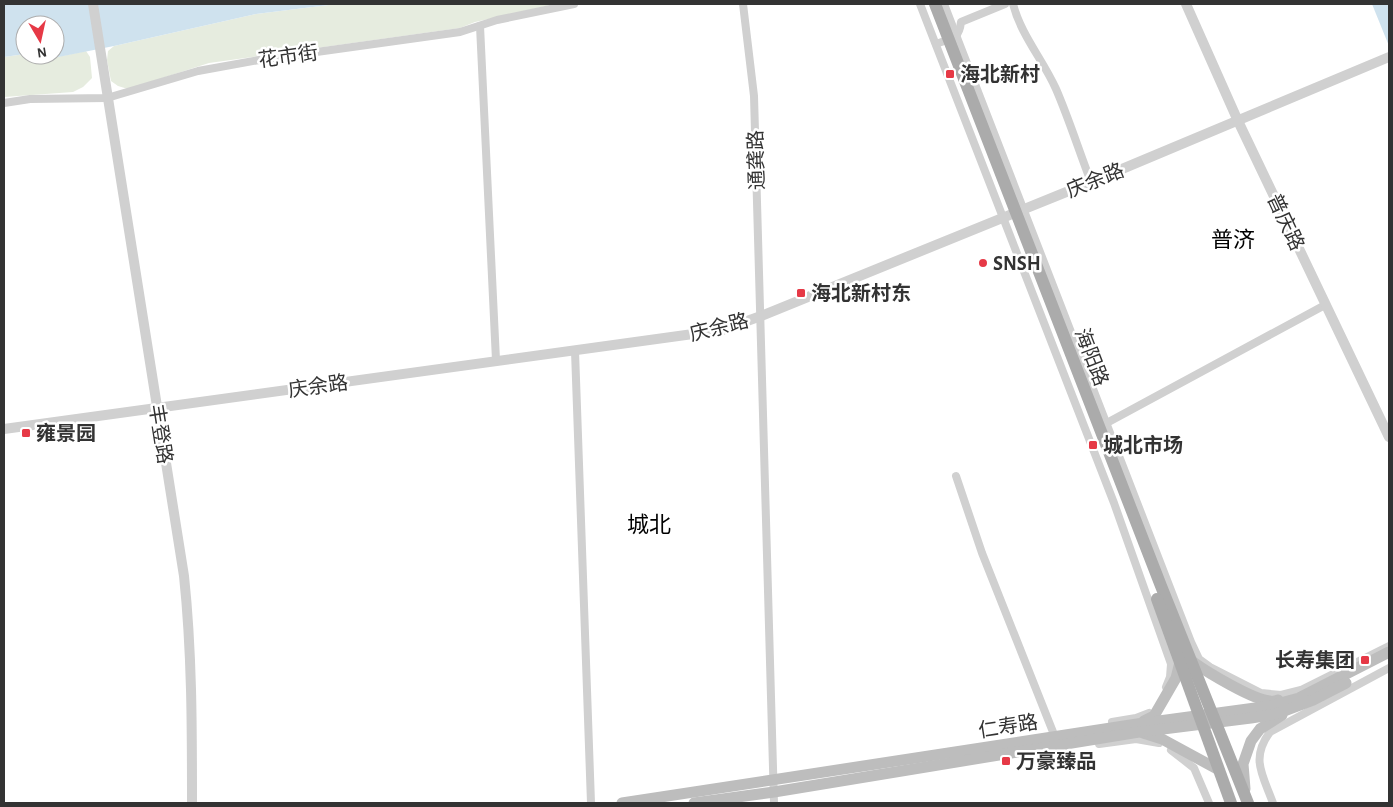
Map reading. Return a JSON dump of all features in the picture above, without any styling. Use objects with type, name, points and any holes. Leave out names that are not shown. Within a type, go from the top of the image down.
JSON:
[{"type":"main road","name":"海阳路","points":[[928,4],[946,40]]},
{"type":"main road","name":"海阳路","points":[[935,4],[946,40],[1122,505],[1186,662],[1215,718],[1247,800]]},
{"type":"main road","name":"海阳路","points":[[1013,214],[1102,425],[1161,586],[1186,662],[1200,720],[1231,803]]},
{"type":"main road","name":"仁寿路","points":[[1215,718],[1299,698],[1389,652]]},
{"type":"main road","name":"仁寿路","points":[[694,803],[774,792],[1138,728],[1215,718],[1276,714],[1313,700],[1389,660]]},
{"type":"main road","points":[[1219,770],[1138,728],[1154,716],[1186,662],[1252,695],[1270,701],[1299,698]]},
{"type":"main road","points":[[1247,800],[1243,764],[1251,741],[1260,729],[1282,715],[1313,700]]},
{"type":"main road","name":"仁寿路","points":[[622,803],[774,792]]},
{"type":"street","name":"丰登路","points":[[93,4],[184,576],[189,619],[192,803]]},
{"type":"street","name":"花市街","points":[[4,103],[30,99],[108,98],[198,71],[259,60],[460,32],[574,4]]},
{"type":"street","name":"通龚路","points":[[743,4],[754,96],[774,792]]},
{"type":"street","points":[[920,4],[946,40]]},
{"type":"street","points":[[944,4],[946,40]]},
{"type":"street","points":[[946,40],[960,32],[961,22],[1005,4]]},
{"type":"street","points":[[1013,4],[1027,40],[1055,88],[1091,182]]},
{"type":"street","name":"普庆路","points":[[1186,4],[1238,121],[1389,437]]},
{"type":"street","points":[[480,26],[496,360]]},
{"type":"street","name":"庆余路","points":[[4,429],[722,330],[1013,214],[1389,58]]},
{"type":"street","points":[[1013,214],[1171,664],[1170,677],[1164,692],[1148,714],[1136,718],[1065,731],[1056,741]]},
{"type":"street","points":[[1325,305],[1102,425],[1191,642],[1199,659],[1204,663],[1261,693],[1281,695],[1301,690],[1389,646]]},
{"type":"street","points":[[575,351],[591,803]]},
{"type":"street","points":[[956,476],[982,553],[1056,741],[1075,748],[1136,739],[1155,742],[1168,748],[1194,768],[1209,803]]},
{"type":"street","points":[[1273,803],[1259,766],[1262,744],[1270,732],[1389,668]]},
{"type":"shaded area","points":[[337,4],[555,4],[475,22],[460,28],[209,63],[128,89],[118,86],[111,81],[107,60],[108,51],[114,46],[256,14]]},
{"type":"shaded area","points":[[86,51],[90,57],[92,78],[83,87],[73,92],[4,97],[4,57],[15,55],[15,65],[65,65],[65,55]]},
{"type":"water","points":[[4,4],[337,4],[256,14],[65,56],[65,15],[15,15],[15,55],[4,57]]},
{"type":"water","points":[[1372,4],[1389,4],[1389,46]]},
{"type":"place","name":"海北新村","points":[[950,74]]},
{"type":"place","name":"SNSH","points":[[983,263]]},
{"type":"place","name":"海北新村东","points":[[801,293]]},
{"type":"place","name":"雍景园","points":[[26,433]]},
{"type":"place","name":"城北市场","points":[[1093,445]]},
{"type":"place","name":"长寿集团","points":[[1365,660]]},
{"type":"place","name":"万豪臻品","points":[[1006,761]]},
{"type":"district","name":"普济","points":[[1233,239]]},
{"type":"district","name":"城北","points":[[649,524]]}]
